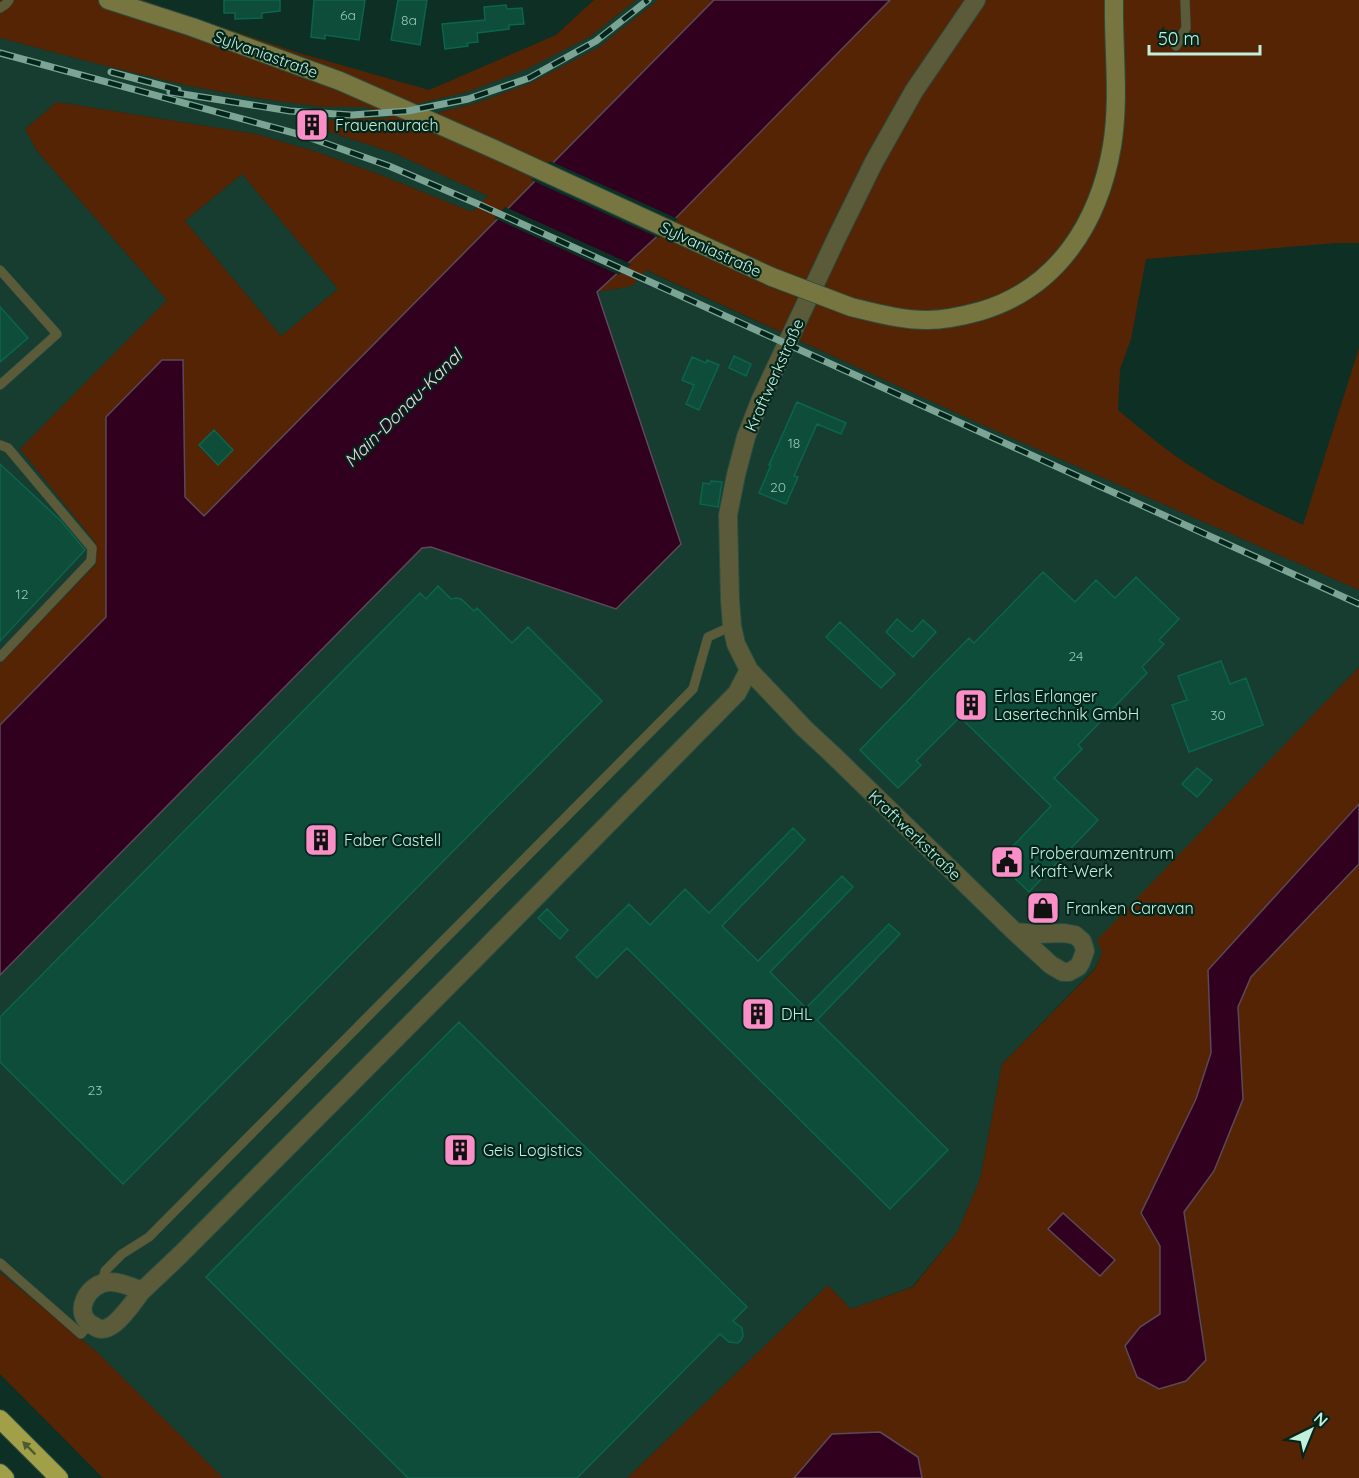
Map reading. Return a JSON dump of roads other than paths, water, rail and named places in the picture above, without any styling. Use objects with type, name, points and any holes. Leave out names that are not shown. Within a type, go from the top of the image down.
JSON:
[{"type":"highway","points":[[0,1419],[58,1478]]},
{"type":"highway","points":[[0,1473],[5,1478]]},
{"type":"street","name":"Sylvaniastraße","points":[[108,0],[192,27],[340,81],[772,277],[850,307],[906,319],[929,320],[960,316],[1005,303],[1020,295],[1057,264],[1082,232],[1105,180],[1112,144],[1116,103],[1114,0]]},
{"type":"street","name":"Kraftwerkstraße","points":[[976,0],[914,91],[874,162],[760,401],[746,437],[736,475],[729,515],[728,552],[732,627],[736,644],[749,670],[805,729],[1015,932]]},
{"type":"street","points":[[142,1291],[126,1285],[102,1283],[90,1291],[83,1303],[84,1315],[90,1324],[102,1329],[111,1326],[142,1291],[180,1256],[737,693],[749,670]]},
{"type":"lane","points":[[0,8],[9,0]]},
{"type":"lane","points":[[1176,46],[1186,28],[1185,0]]},
{"type":"lane","points":[[0,270],[57,334],[0,384]]},
{"type":"lane","points":[[0,445],[8,448],[92,548],[91,561],[0,657]]},
{"type":"lane","points":[[102,1283],[105,1271],[122,1254],[149,1237],[693,689],[708,637],[732,627]]},
{"type":"lane","points":[[0,1263],[81,1334],[90,1324]]},
{"type":"water","name":"Main-Donau-Kanal","points":[[714,0],[890,0],[667,227],[597,292],[681,544],[616,609],[431,547],[422,548],[0,975],[0,725],[106,617],[106,417],[162,360],[183,360],[185,497],[204,516]]},
{"type":"water","points":[[1359,804],[1359,864],[1251,977],[1238,1007],[1243,1099],[1214,1171],[1184,1212],[1206,1360],[1186,1381],[1159,1389],[1137,1377],[1125,1346],[1140,1327],[1160,1314],[1160,1246],[1141,1213],[1196,1099],[1211,1053],[1208,970]]},
{"type":"water","points":[[1063,1213],[1115,1260],[1100,1276],[1048,1229]]},
{"type":"water","points":[[880,1432],[918,1457],[922,1478],[794,1478],[832,1434]]},
{"type":"railway","points":[[170,92],[290,111],[352,115],[408,111],[468,99],[529,78],[596,41],[648,0]]},
{"type":"railway","points":[[0,53],[305,136],[389,166],[478,204],[1359,604]]},
{"type":"railway","points":[[111,72],[178,90]]},
{"type":"place","name":"Frauenaurach","points":[[312,125]]},
{"type":"place","name":"Erlas Erlanger Lasertechnik GmbH","points":[[971,705]]},
{"type":"place","name":"Faber Castell","points":[[321,840]]},
{"type":"place","name":"Proberaumzentrum Kraft-Werk","points":[[1007,862]]},
{"type":"place","name":"Franken Caravan","points":[[1043,908]]},
{"type":"place","name":"DHL","points":[[758,1014]]},
{"type":"place","name":"Geis Logistics","points":[[460,1150]]}]
